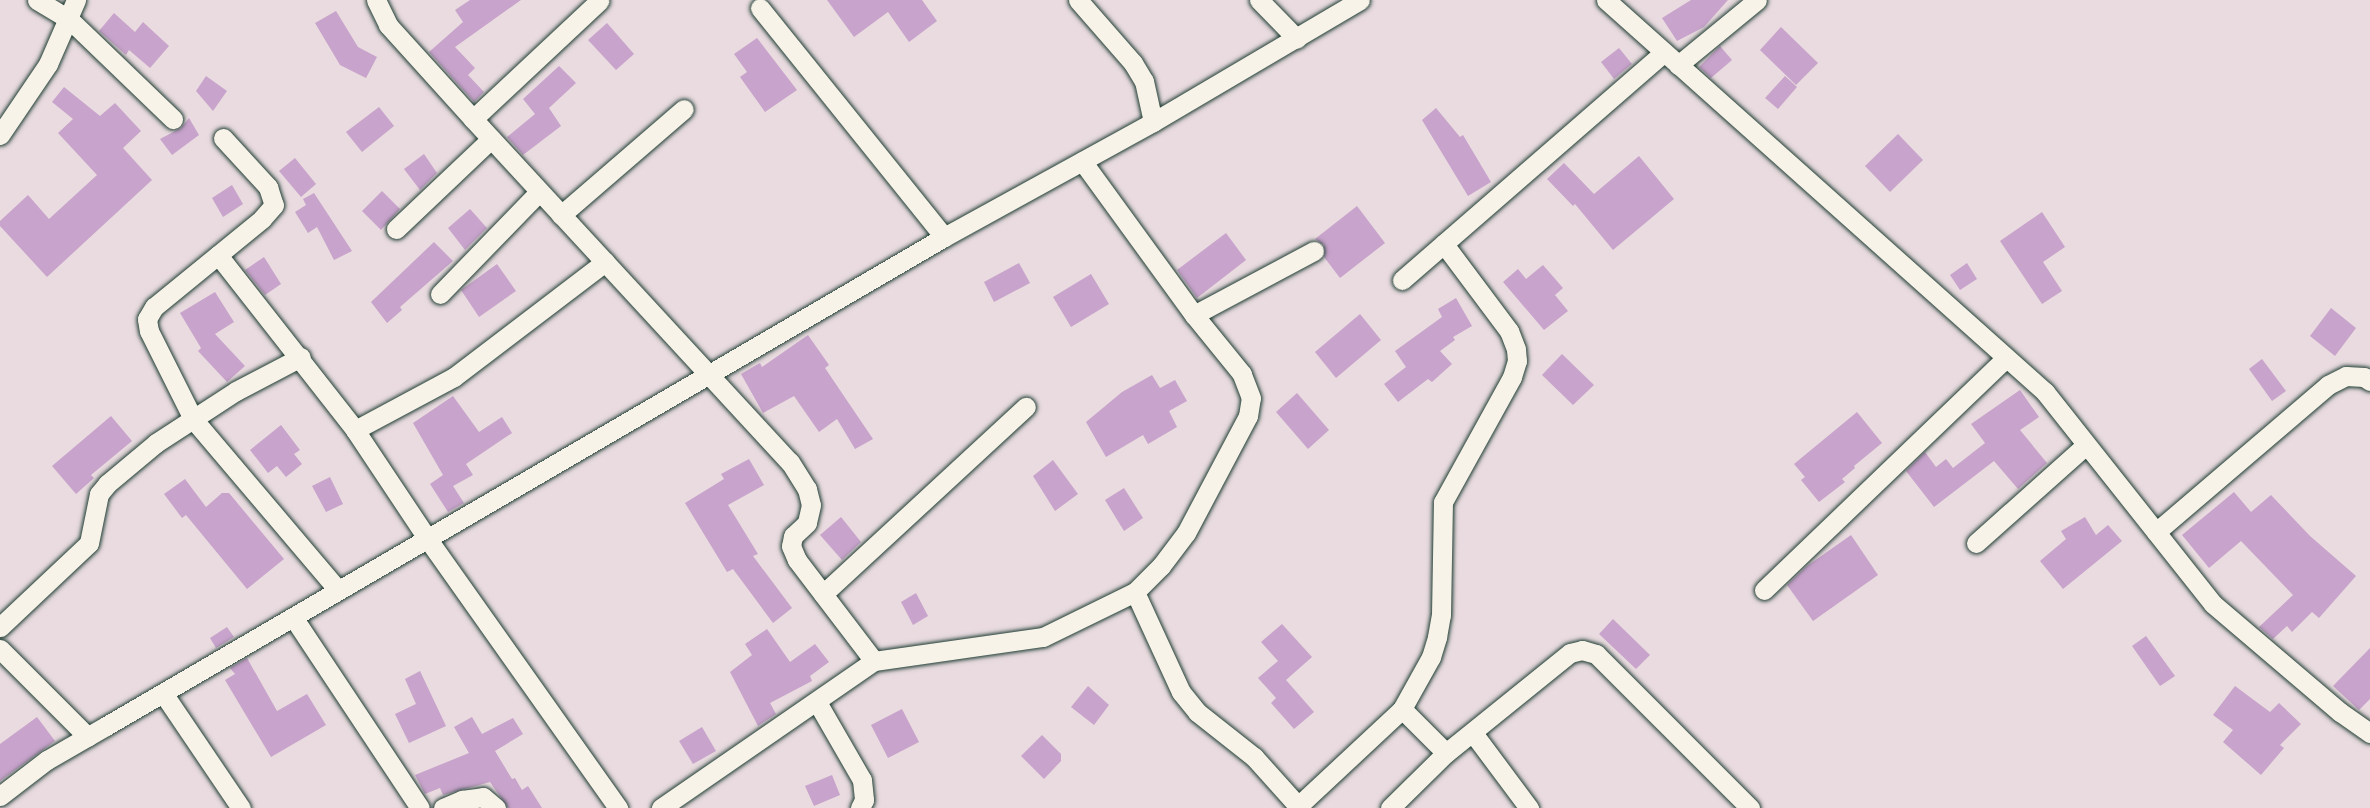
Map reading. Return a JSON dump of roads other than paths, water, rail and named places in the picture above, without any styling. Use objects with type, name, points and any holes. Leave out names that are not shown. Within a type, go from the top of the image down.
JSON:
[{"type":"street","points":[[37,0],[70,20],[173,119]]},
{"type":"street","points":[[0,135],[48,64],[70,20],[76,0]]},
{"type":"street","points":[[376,0],[388,25],[472,119],[790,462],[807,489],[811,505],[807,523],[793,536],[791,546],[797,560],[874,661]]},
{"type":"street","points":[[1078,0],[1133,63],[1144,81],[1153,122]]},
{"type":"street","points":[[1259,0],[1297,39]]},
{"type":"street","points":[[0,796],[47,761],[163,692],[944,237],[1153,122],[1360,0]]},
{"type":"street","points":[[1606,0],[2045,392],[2213,604],[2340,712],[2370,733]]},
{"type":"street","points":[[1402,280],[1671,58],[1757,0]]},
{"type":"street","points":[[472,119],[599,1]]},
{"type":"street","points":[[761,3],[944,237]]},
{"type":"street","points":[[561,215],[684,109]]},
{"type":"street","points":[[223,138],[268,187],[274,205],[154,307],[148,319],[149,331],[193,419],[338,590]]},
{"type":"street","points":[[396,229],[491,139]]},
{"type":"street","points":[[661,808],[874,661],[1043,636],[1135,592],[1161,566],[1186,533],[1248,416],[1251,398],[1242,374],[1194,315],[1082,161]]},
{"type":"street","points":[[440,293],[539,192]]},
{"type":"street","points":[[1135,592],[1181,692],[1196,712],[1254,757],[1297,807],[1402,709],[1432,657],[1437,637],[1441,615],[1443,502],[1512,377],[1517,361],[1516,349],[1509,331],[1444,244]]},
{"type":"street","points":[[1194,315],[1314,251]]},
{"type":"street","points":[[218,255],[301,357],[355,430],[427,538],[618,808]]},
{"type":"street","points":[[355,430],[454,377],[605,262]]},
{"type":"street","points":[[0,627],[89,543],[102,489],[156,443],[236,391],[301,357]]},
{"type":"street","points":[[1764,590],[2006,358]]},
{"type":"street","points":[[2156,532],[2328,385],[2346,376],[2364,377],[2370,381]]},
{"type":"street","points":[[823,594],[1026,407]]},
{"type":"street","points":[[1976,542],[2086,445]]},
{"type":"street","points":[[293,617],[420,808]]},
{"type":"street","points":[[0,649],[88,737]]},
{"type":"street","points":[[1390,808],[1446,753],[1570,653],[1582,650],[1596,654],[1750,808]]},
{"type":"street","points":[[163,692],[241,808]]},
{"type":"street","points":[[817,702],[862,780],[864,800],[860,808]]},
{"type":"street","points":[[1402,709],[1446,753]]},
{"type":"street","points":[[1473,733],[1529,808]]},
{"type":"street","points":[[443,808],[462,800],[482,797],[496,808]]}]
